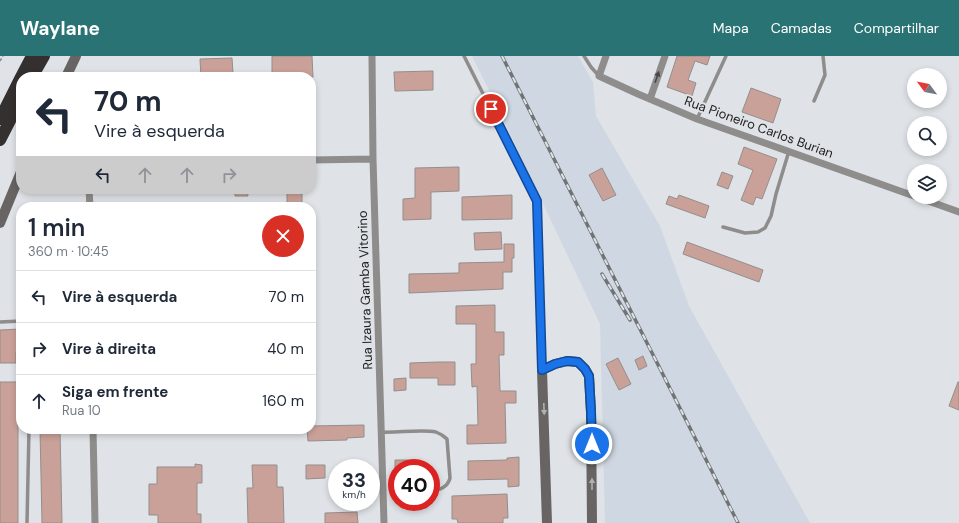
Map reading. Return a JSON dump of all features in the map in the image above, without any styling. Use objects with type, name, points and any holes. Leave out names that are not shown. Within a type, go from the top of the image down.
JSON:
[{"type":"highway","points":[[24,72],[32,56]]},
{"type":"highway","points":[[35,72],[44,56]]},
{"type":"highway","points":[[0,119],[16,87]]},
{"type":"highway","points":[[0,140],[16,109]]},
{"type":"street","points":[[68,72],[76,56]]},
{"type":"street","name":"Rua Izaura Gamba Vitorino","points":[[372,56],[373,159],[384,523]]},
{"type":"street","points":[[598,76],[606,56]]},
{"type":"street","points":[[650,98],[665,56]]},
{"type":"street","name":"Rua Pioneiro Carlos Burian","points":[[598,76],[697,119],[907,193]]},
{"type":"street","points":[[316,160],[373,159]]},
{"type":"street","points":[[0,222],[16,184]]},
{"type":"street","name":"Rua Pioneiro Carlos Burian","points":[[937,204],[959,212]]},
{"type":"street","points":[[547,523],[542,370],[555,364],[567,361],[578,362],[589,376],[591,412],[592,523]]},
{"type":"street","points":[[93,434],[95,523]]},
{"type":"lane","points":[[464,56],[537,201],[542,370]]},
{"type":"lane","points":[[584,56],[598,76]]},
{"type":"lane","points":[[697,119],[726,56]]},
{"type":"lane","points":[[814,101],[825,75],[823,56]]},
{"type":"lane","points":[[723,227],[745,233],[758,232],[765,228],[771,216],[789,152]]},
{"type":"lane","points":[[0,322],[16,321]]},
{"type":"lane","points":[[381,432],[422,431],[436,432],[443,435],[447,439],[450,478],[449,483],[440,489]]},
{"type":"lane","points":[[27,523],[29,434]]},
{"type":"path","points":[[0,61],[3,56]]},
{"type":"shaded area","points":[[472,56],[578,56],[593,82],[596,116],[660,226],[689,306],[810,523],[605,523],[600,324]]},
{"type":"building","points":[[272,56],[312,56],[313,72],[272,72]]},
{"type":"building","points":[[677,56],[710,56],[707,65],[695,61],[688,80],[696,83],[692,96],[667,87]]},
{"type":"building","points":[[232,58],[233,72],[201,72],[200,59]]},
{"type":"building","points":[[433,71],[433,90],[395,91],[394,72]]},
{"type":"building","points":[[751,88],[781,99],[773,123],[742,112]]},
{"type":"building","points":[[744,147],[777,159],[762,199],[756,197],[753,205],[741,200],[753,170],[738,164]]},
{"type":"building","points":[[459,167],[459,191],[431,192],[431,219],[403,220],[403,199],[415,198],[415,168]]},
{"type":"building","points":[[602,168],[616,195],[603,201],[589,175]]},
{"type":"building","points":[[722,172],[733,176],[728,189],[717,185]]},
{"type":"building","points":[[235,194],[248,194],[248,196],[235,196]]},
{"type":"building","points":[[287,194],[302,194],[302,202],[287,202]]},
{"type":"building","points":[[512,195],[512,219],[462,220],[462,197]]},
{"type":"building","points":[[679,195],[709,206],[705,218],[666,204],[669,196],[677,199]]},
{"type":"building","points":[[501,232],[502,249],[475,250],[474,233]]},
{"type":"building","points":[[687,242],[763,270],[759,282],[683,254]]},
{"type":"building","points":[[504,244],[514,244],[514,258],[512,258],[512,272],[503,272],[503,289],[409,293],[409,274],[459,273],[459,263],[504,262]]},
{"type":"building","points":[[495,305],[495,332],[504,332],[504,355],[499,355],[500,391],[516,391],[516,403],[505,403],[506,443],[467,444],[467,425],[478,425],[477,386],[472,387],[471,364],[476,364],[476,324],[456,324],[456,306]]},
{"type":"building","points":[[16,329],[16,363],[0,363],[0,330]]},
{"type":"building","points":[[643,356],[647,366],[639,370],[635,360]]},
{"type":"building","points":[[618,358],[631,384],[619,390],[606,364]]},
{"type":"building","points":[[455,362],[455,385],[438,385],[438,378],[410,378],[410,363]]},
{"type":"building","points":[[406,378],[406,390],[394,391],[394,379]]},
{"type":"building","points":[[0,382],[16,382],[16,434],[18,434],[18,523],[0,523]]},
{"type":"building","points":[[959,382],[959,410],[949,406]]},
{"type":"building","points":[[364,425],[364,437],[347,438],[347,440],[308,441],[307,434],[316,434],[316,426]]},
{"type":"building","points":[[40,434],[60,434],[62,523],[42,523]]},
{"type":"building","points":[[519,457],[519,486],[508,487],[508,479],[468,480],[468,461],[507,460],[507,458]]},
{"type":"building","points":[[195,464],[202,465],[202,483],[197,483],[197,514],[201,514],[201,523],[158,523],[158,515],[149,515],[149,484],[157,484],[157,467],[195,467]]},
{"type":"building","points":[[252,465],[277,465],[277,487],[283,487],[284,523],[248,523],[247,488],[253,488]]},
{"type":"building","points":[[306,465],[325,465],[325,478],[306,479]]},
{"type":"building","points":[[507,494],[508,518],[503,518],[503,523],[458,523],[457,519],[452,519],[452,496]]},
{"type":"building","points":[[357,512],[358,523],[325,523],[325,513]]},
{"type":"railway","points":[[502,56],[738,523]]},
{"type":"railway","points":[[602,274],[630,320]]},
{"type":"route","points":[[491,109],[537,201],[542,370],[555,364],[567,361],[578,362],[585,369],[589,376],[592,444]]}]
